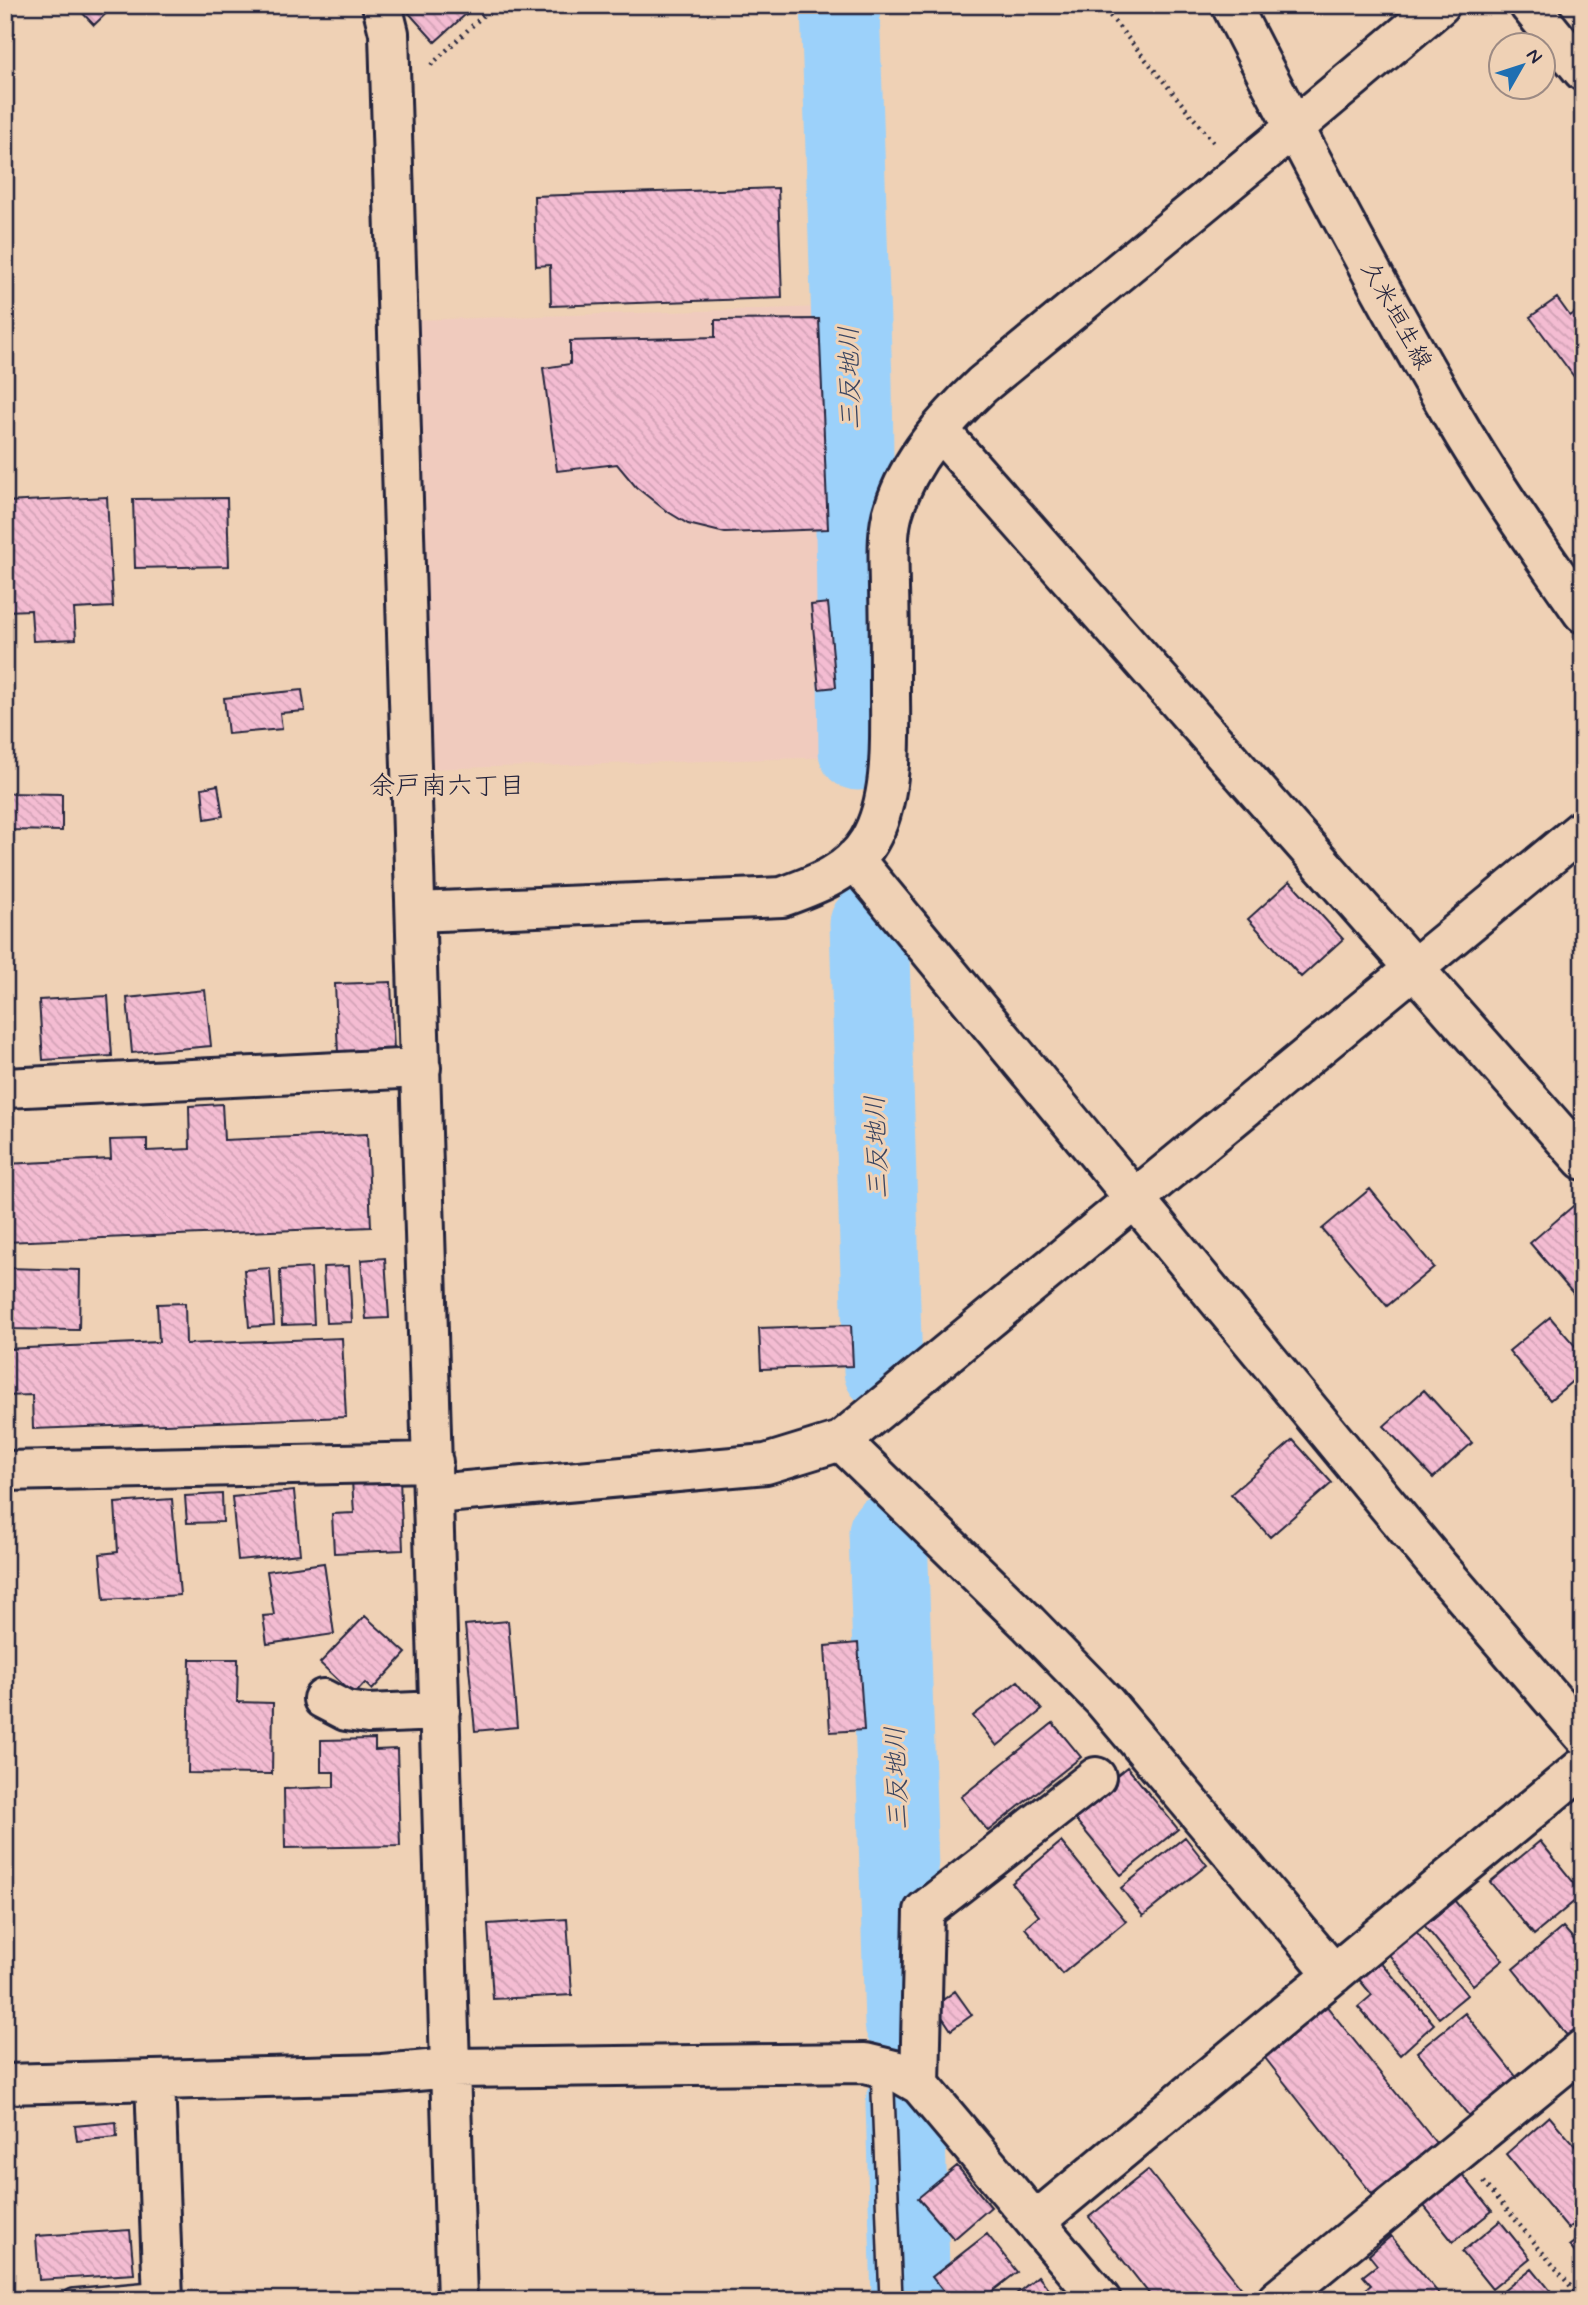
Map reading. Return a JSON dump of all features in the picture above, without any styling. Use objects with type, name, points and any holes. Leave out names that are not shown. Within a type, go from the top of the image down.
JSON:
[{"type":"street","points":[[382,5],[388,33],[390,79],[457,2300]]},
{"type":"street","name":"久米垣生線","points":[[1231,5],[1294,128],[1451,413],[1503,496],[1583,613]]},
{"type":"street","points":[[416,912],[782,897],[827,880],[854,859],[873,832],[880,815],[887,781],[890,746],[889,545],[893,510],[910,473],[939,430],[954,411],[982,385],[1440,5]]},
{"type":"street","points":[[1529,5],[1583,71]]},
{"type":"street","points":[[939,430],[1583,1160]]},
{"type":"street","points":[[5,1471],[434,1478],[766,1464],[841,1441],[1583,829]]},
{"type":"street","points":[[854,859],[1438,1566],[1583,1735]]},
{"type":"street","points":[[5,1088],[421,1068]]},
{"type":"street","points":[[841,1441],[1104,1701],[1334,1974]]},
{"type":"street","points":[[323,1699],[345,1712],[368,1714],[440,1711]]},
{"type":"street","points":[[1036,2221],[1583,1767]]},
{"type":"street","points":[[920,2085],[925,1910],[1096,1777]]},
{"type":"street","points":[[1277,2300],[1583,2049]]},
{"type":"street","points":[[5,2084],[382,2074],[451,2068],[865,2063],[894,2070],[920,2085],[1101,2300]]},
{"type":"street","points":[[155,2080],[163,2296]]},
{"type":"lane","points":[[882,2067],[891,2300]]},
{"type":"lane","points":[[74,2300],[163,2296]]},
{"type":"path","points":[[390,79],[418,78],[494,5]]},
{"type":"path","points":[[1101,5],[1238,173]]},
{"type":"path","points":[[1458,2150],[1582,2300]]},
{"type":"shaded area","points":[[825,307],[841,757],[427,769],[411,320]]},
{"type":"building","points":[[75,5],[115,5],[94,25]]},
{"type":"building","points":[[415,5],[476,5],[435,42],[408,12]]},
{"type":"building","points":[[778,188],[782,298],[551,306],[550,265],[536,266],[534,196]]},
{"type":"building","points":[[1557,298],[1570,316],[1583,307],[1583,389],[1530,317]]},
{"type":"building","points":[[819,319],[828,529],[725,533],[688,524],[665,510],[636,487],[617,464],[557,471],[543,368],[570,364],[570,341],[715,337],[715,320]]},
{"type":"building","points":[[107,497],[113,607],[74,609],[76,639],[33,641],[31,610],[5,611],[5,502]]},
{"type":"building","points":[[227,498],[229,566],[135,568],[133,499]]},
{"type":"building","points":[[828,603],[836,687],[819,689],[811,605]]},
{"type":"building","points":[[302,690],[305,711],[280,713],[282,729],[228,734],[224,698]]},
{"type":"building","points":[[218,785],[223,816],[205,819],[202,788]]},
{"type":"building","points":[[5,793],[62,794],[62,831],[5,830]]},
{"type":"building","points":[[1290,881],[1343,939],[1301,977],[1248,919]]},
{"type":"building","points":[[391,982],[394,1052],[338,1054],[335,984]]},
{"type":"building","points":[[205,990],[211,1046],[132,1053],[127,998]]},
{"type":"building","points":[[108,996],[112,1056],[43,1060],[39,1000]]},
{"type":"building","points":[[5,1007],[8,1007],[12,1063],[5,1063]]},
{"type":"building","points":[[222,1104],[224,1140],[367,1134],[371,1227],[5,1242],[5,1164],[111,1159],[110,1140],[147,1139],[147,1151],[190,1149],[189,1106]]},
{"type":"building","points":[[1370,1189],[1434,1267],[1387,1306],[1322,1229]]},
{"type":"building","points":[[1580,1200],[1583,1203],[1583,1305],[1530,1243]]},
{"type":"building","points":[[385,1258],[389,1318],[366,1319],[361,1260]]},
{"type":"building","points":[[349,1266],[352,1322],[326,1323],[323,1267]]},
{"type":"building","points":[[5,1268],[80,1270],[79,1330],[5,1329]]},
{"type":"building","points":[[270,1268],[274,1325],[249,1327],[244,1270]]},
{"type":"building","points":[[311,1268],[314,1324],[282,1325],[280,1270]]},
{"type":"building","points":[[185,1303],[186,1344],[342,1338],[346,1417],[33,1429],[32,1395],[5,1396],[5,1349],[159,1342],[157,1304]]},
{"type":"building","points":[[1550,1317],[1583,1355],[1583,1372],[1550,1400],[1509,1351]]},
{"type":"building","points":[[851,1325],[853,1366],[761,1369],[759,1328]]},
{"type":"building","points":[[1424,1390],[1472,1443],[1433,1478],[1384,1426]]},
{"type":"building","points":[[1293,1440],[1332,1483],[1270,1537],[1231,1494]]},
{"type":"building","points":[[400,1479],[403,1550],[334,1553],[332,1514],[354,1513],[352,1481]]},
{"type":"building","points":[[294,1491],[300,1554],[238,1560],[232,1497]]},
{"type":"building","points":[[222,1494],[223,1522],[187,1523],[185,1496]]},
{"type":"building","points":[[172,1499],[180,1595],[104,1600],[100,1554],[118,1552],[115,1503]]},
{"type":"building","points":[[324,1563],[334,1634],[267,1644],[263,1616],[274,1615],[267,1571]]},
{"type":"building","points":[[365,1616],[406,1653],[372,1690],[365,1683],[354,1695],[320,1663]]},
{"type":"building","points":[[508,1621],[517,1727],[475,1731],[465,1625]]},
{"type":"building","points":[[858,1643],[864,1730],[830,1732],[825,1646]]},
{"type":"building","points":[[190,1659],[238,1659],[237,1702],[273,1703],[272,1774],[188,1773]]},
{"type":"building","points":[[1018,1681],[1042,1710],[997,1746],[973,1716]]},
{"type":"building","points":[[1053,1723],[1081,1757],[988,1831],[961,1797]]},
{"type":"building","points":[[375,1739],[375,1750],[397,1749],[400,1846],[285,1848],[284,1789],[334,1787],[334,1772],[321,1772],[321,1740]]},
{"type":"building","points":[[1127,1767],[1178,1829],[1121,1875],[1070,1813]]},
{"type":"building","points":[[1185,1837],[1207,1865],[1143,1916],[1121,1888]]},
{"type":"building","points":[[1540,1841],[1583,1894],[1534,1935],[1490,1882]]},
{"type":"building","points":[[1061,1842],[1126,1921],[1062,1974],[1025,1928],[1039,1916],[1012,1883]]},
{"type":"building","points":[[1454,1900],[1503,1960],[1473,1985],[1424,1925]]},
{"type":"building","points":[[567,1919],[572,1995],[493,1999],[488,1924]]},
{"type":"building","points":[[1563,1927],[1583,1950],[1583,2026],[1569,2038],[1513,1969]]},
{"type":"building","points":[[1415,1930],[1467,1995],[1439,2018],[1387,1952]]},
{"type":"building","points":[[1378,1959],[1434,2024],[1400,2055],[1358,2007],[1372,1995],[1357,1977]]},
{"type":"building","points":[[955,1991],[972,2015],[951,2030],[935,2006]]},
{"type":"building","points":[[1325,2004],[1436,2143],[1372,2194],[1262,2054]]},
{"type":"building","points":[[1465,2013],[1522,2084],[1474,2122],[1417,2052]]},
{"type":"building","points":[[1549,2116],[1583,2155],[1583,2216],[1568,2229],[1506,2154]]},
{"type":"building","points":[[116,2122],[117,2137],[77,2141],[75,2126]]},
{"type":"building","points":[[957,2166],[991,2207],[954,2239],[918,2198]]},
{"type":"building","points":[[1458,2169],[1492,2211],[1453,2242],[1420,2201]]},
{"type":"building","points":[[1148,2170],[1250,2299],[1154,2300],[1089,2217]]},
{"type":"building","points":[[1500,2221],[1530,2258],[1492,2289],[1462,2252]]},
{"type":"building","points":[[130,2230],[134,2274],[39,2280],[36,2236]]},
{"type":"building","points":[[987,2234],[1017,2272],[981,2300],[950,2300],[932,2277]]},
{"type":"building","points":[[1583,2235],[1583,2262],[1569,2246]]},
{"type":"building","points":[[1391,2236],[1444,2300],[1361,2300],[1358,2296],[1371,2285],[1363,2276],[1377,2265],[1369,2255]]},
{"type":"building","points":[[1532,2268],[1558,2300],[1506,2300],[1501,2293]]},
{"type":"building","points":[[1038,2276],[1058,2300],[1009,2300]]},
{"type":"waterway","name":"三反地川","points":[[840,5],[853,382],[858,751]]},
{"type":"waterway","name":"三反地川","points":[[869,924],[883,1371]]},
{"type":"waterway","name":"三反地川","points":[[888,1532],[904,2023]]},
{"type":"waterway","name":"三反地川","points":[[905,2103],[911,2300]]},
{"type":"district","name":"余戸南六丁目","points":[[447,785]]}]
